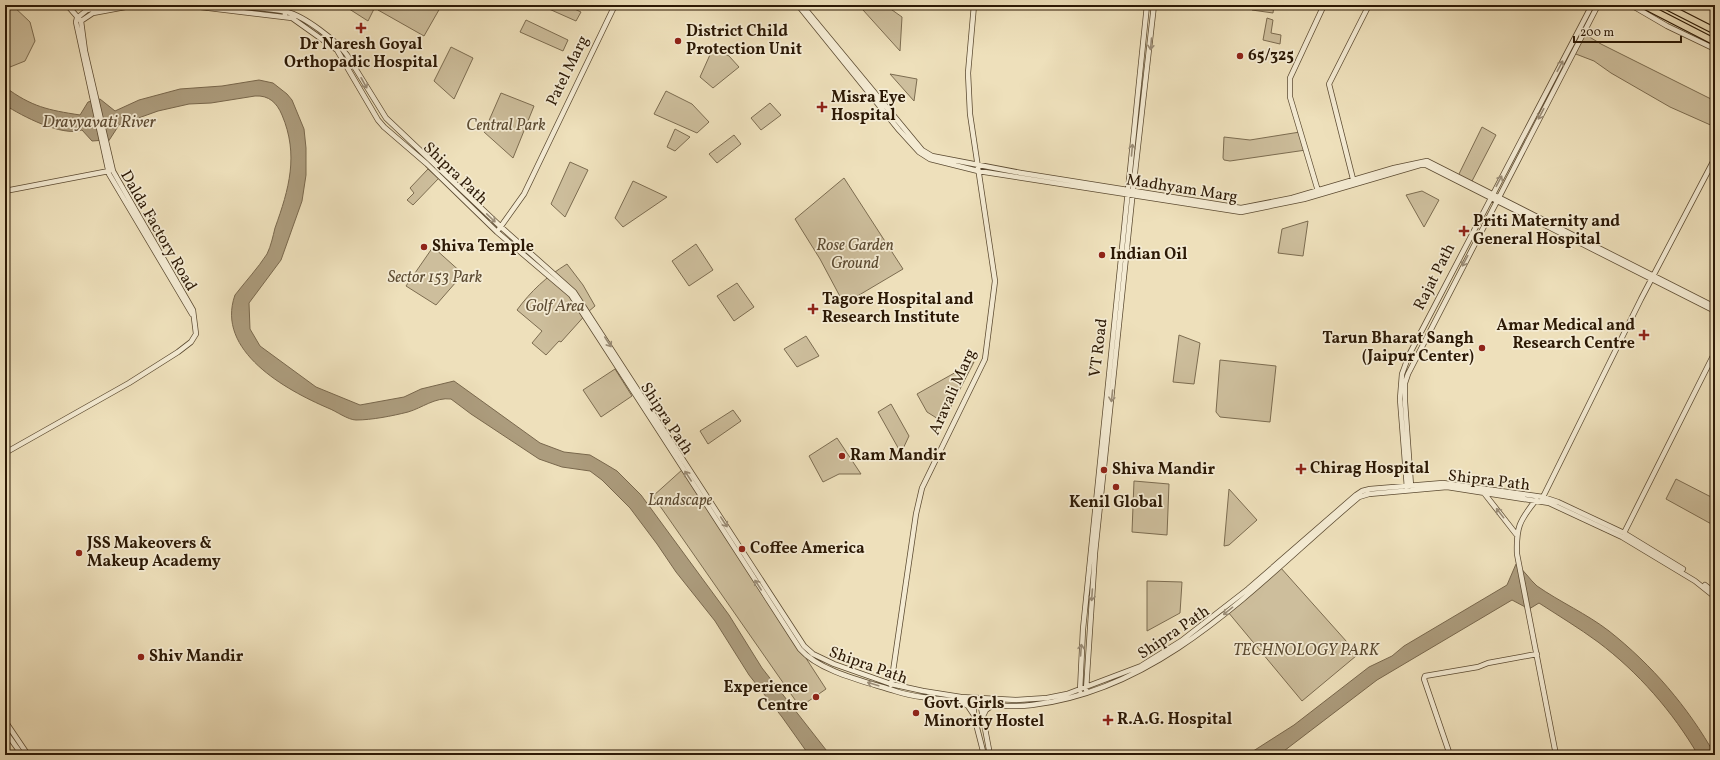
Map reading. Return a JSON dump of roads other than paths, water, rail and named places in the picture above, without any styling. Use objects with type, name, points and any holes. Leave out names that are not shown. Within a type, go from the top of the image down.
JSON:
[{"type":"highway","points":[[1643,5],[1715,42]]},
{"type":"highway","points":[[1664,5],[1715,31]]},
{"type":"street","name":"Dalda Factory Road","points":[[5,452],[13,446],[129,383],[178,352],[191,342],[196,334],[192,314],[120,194],[110,171],[93,94],[79,19],[67,5]]},
{"type":"street","points":[[79,19],[87,10],[109,5]]},
{"type":"street","points":[[79,19],[93,13],[136,5]]},
{"type":"street","name":"Shipra Path","points":[[184,5],[248,13],[285,14],[337,50],[378,120],[384,127],[427,164],[497,232],[571,296],[804,654],[832,669],[890,686],[994,704],[1030,705],[1059,701],[1143,669],[1203,631],[1228,612],[1359,497],[1369,494],[1443,483],[1558,502],[1624,533],[1698,579],[1715,593]]},
{"type":"street","name":"Shipra Path","points":[[231,5],[295,15],[340,47],[347,55],[386,118],[501,227],[574,292],[804,646],[813,654],[824,660],[923,698],[960,701],[1031,699],[1080,692]]},
{"type":"street","points":[[285,14],[288,5]]},
{"type":"street","name":"Patel Marg","points":[[497,232],[524,194],[615,5]]},
{"type":"street","name":"Madhyam Marg","points":[[798,5],[920,153],[930,159],[978,171],[1241,208],[1292,198],[1420,165],[1426,165],[1715,307]]},
{"type":"street","name":"Madhyam Marg","points":[[802,5],[926,154],[978,166],[1241,212],[1299,200],[1353,182]]},
{"type":"street","name":"Aravali Marg","points":[[890,686],[915,520],[922,488],[985,359],[988,344],[995,281],[970,114],[968,73],[974,5]]},
{"type":"street","name":"VT Road","points":[[1080,692],[1083,630],[1130,192],[1147,5]]},
{"type":"street","name":"VT Road","points":[[1130,192],[1154,5]]},
{"type":"street","points":[[1318,191],[1290,97],[1289,82],[1307,38],[1324,5]]},
{"type":"street","points":[[1353,182],[1330,84],[1368,5]]},
{"type":"street","name":"Rajat Path","points":[[1409,488],[1400,403],[1402,374],[1409,355],[1592,5]]},
{"type":"street","name":"Rajat Path","points":[[1409,488],[1405,402],[1405,383],[1408,374],[1598,5]]},
{"type":"street","points":[[1631,5],[1667,26],[1715,49]]},
{"type":"street","points":[[1542,499],[1715,158]]},
{"type":"street","points":[[5,191],[110,171]]},
{"type":"street","name":"VT Road","points":[[1086,690],[1095,553],[1123,259]]},
{"type":"street","name":"Madhyam Marg","points":[[1654,277],[1715,311]]},
{"type":"street","points":[[1624,533],[1715,352]]},
{"type":"street","name":"Dalda Factory Road","points":[[5,448],[13,446]]},
{"type":"street","name":"Shipra Path","points":[[1409,488],[1447,487],[1536,500],[1542,499],[1622,536],[1695,581],[1715,597]]},
{"type":"street","points":[[1484,493],[1516,534]]},
{"type":"street","points":[[1536,500],[1522,519],[1516,534],[1518,558],[1556,755]]},
{"type":"street","points":[[1450,755],[1424,680],[1427,675],[1478,667],[1488,663],[1537,654]]},
{"type":"street","points":[[974,716],[977,700]]},
{"type":"street","points":[[977,700],[990,755]]},
{"type":"street","points":[[960,701],[968,706],[974,716],[984,755]]},
{"type":"street","points":[[982,718],[986,710],[994,704]]},
{"type":"street","points":[[5,721],[28,755]]},
{"type":"street","points":[[5,731],[22,755]]},
{"type":"water","name":"Dravyavati River","points":[[259,80],[273,83],[292,100],[304,129],[306,148],[306,175],[302,201],[281,260],[249,303],[250,329],[260,346],[316,387],[360,405],[404,397],[421,389],[454,381],[540,443],[564,452],[590,455],[617,471],[641,495],[729,615],[762,668],[830,755],[809,755],[749,675],[715,621],[676,572],[630,508],[602,480],[590,471],[562,467],[539,459],[451,399],[440,400],[408,412],[375,419],[349,419],[293,391],[258,366],[245,351],[235,334],[232,315],[235,295],[267,254],[288,186],[290,172],[290,144],[287,130],[282,115],[275,103],[268,98],[255,96],[211,103],[189,104],[158,111],[119,125],[108,142],[106,140],[92,141],[82,130],[64,131],[53,128],[21,115],[5,105],[5,87],[24,99],[41,107],[80,115],[88,102],[100,99],[115,111],[139,100],[180,89],[222,86]]},
{"type":"water","points":[[1516,564],[1537,586],[1601,625],[1640,658],[1681,704],[1715,755],[1698,755],[1677,723],[1654,694],[1627,666],[1598,642],[1539,603],[1529,609],[1512,600],[1377,680],[1280,754],[1247,755],[1294,725],[1369,667],[1392,656],[1404,646],[1507,585]]},
{"type":"place","name":"Dr Naresh Goyal Orthopadic Hospital","points":[[361,28]]},
{"type":"place","name":"District Child Protection Unit","points":[[678,41]]},
{"type":"place","name":"65/325","points":[[1240,56]]},
{"type":"place","name":"Misra Eye Hospital","points":[[822,107]]},
{"type":"place","name":"Priti Maternity and General Hospital","points":[[1464,231]]},
{"type":"place","name":"Shiva Temple","points":[[424,247]]},
{"type":"place","name":"Indian Oil","points":[[1102,255]]},
{"type":"place","name":"Tagore Hospital and Research Institute","points":[[813,309]]},
{"type":"place","name":"Amar Medical and Research Centre","points":[[1644,335]]},
{"type":"place","name":"Tarun Bharat Sangh (Jaipur Center)","points":[[1482,348]]},
{"type":"place","name":"Ram Mandir","points":[[842,456]]},
{"type":"place","name":"Chirag Hospital","points":[[1301,469]]},
{"type":"place","name":"Shiva Mandir","points":[[1104,470]]},
{"type":"place","name":"Kenil Global","points":[[1116,487]]},
{"type":"place","name":"Coffee America","points":[[742,549]]},
{"type":"place","name":"JSS Makeovers & Makeup Academy","points":[[79,553]]},
{"type":"place","name":"Shiv Mandir","points":[[141,657]]},
{"type":"place","name":"Experience Centre","points":[[816,697]]},
{"type":"place","name":"Govt. Girls Minority Hostel","points":[[916,713]]},
{"type":"place","name":"R.A.G. Hospital","points":[[1108,720]]},
{"type":"park label","name":"Central Park","points":[[506,126]]},
{"type":"park label","name":"Rose Garden Ground","points":[[855,255]]},
{"type":"park label","name":"Sector 153 Park","points":[[435,278]]},
{"type":"park label","name":"Golf Area","points":[[555,307]]},
{"type":"park label","name":"Landscape","points":[[680,501]]},
{"type":"park label","name":"TECHNOLOGY PARK","points":[[1306,651]]}]
